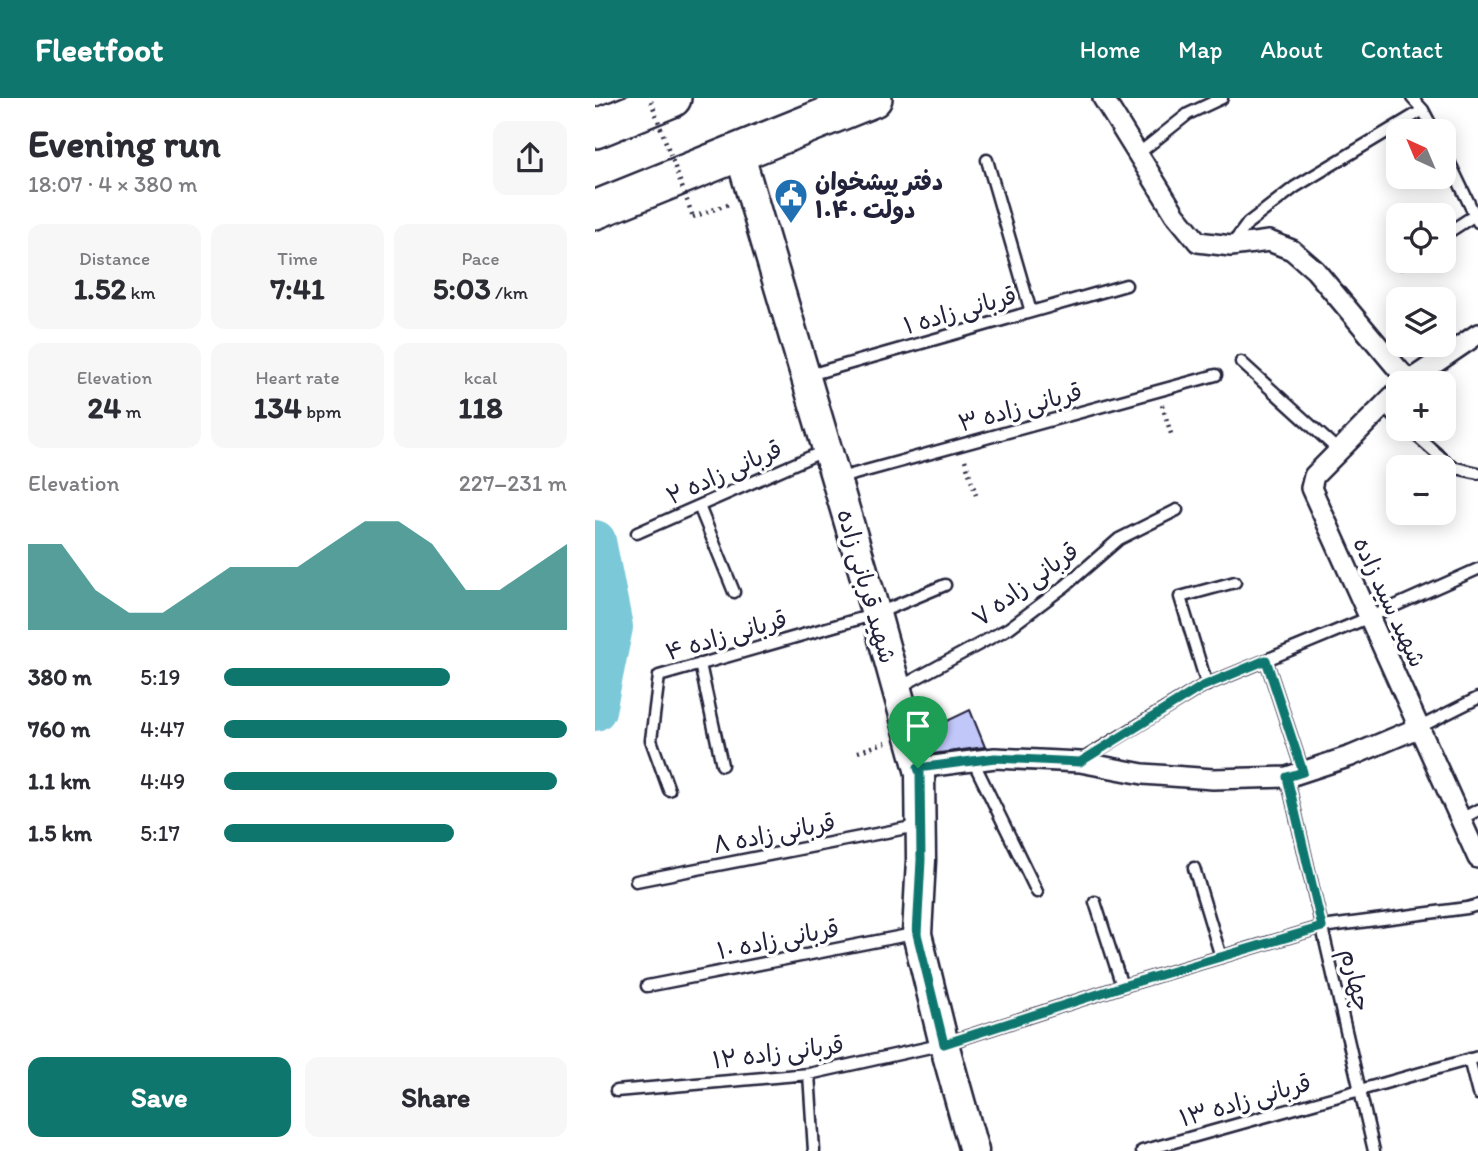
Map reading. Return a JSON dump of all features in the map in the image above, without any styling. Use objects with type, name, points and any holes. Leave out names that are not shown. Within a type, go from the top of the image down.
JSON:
[{"type":"highway","points":[[595,210],[873,98]]},
{"type":"highway","points":[[595,129],[662,99]]},
{"type":"street","points":[[1103,98],[1175,214],[1198,242],[1231,246],[1269,241],[1292,250],[1315,270],[1399,371]]},
{"type":"street","name":"شهید قربانی زاده","points":[[739,152],[876,614],[920,773],[921,860],[917,934],[974,1151]]},
{"type":"street","name":"شهید سید زاده","points":[[1424,371],[1478,334]]},
{"type":"street","name":"شهید سید زاده","points":[[1386,417],[1339,451],[1314,476],[1311,488],[1420,727],[1469,815],[1478,858]]},
{"type":"street","points":[[918,768],[995,758],[1080,762],[1143,774],[1213,779],[1295,774],[1351,757],[1420,727]]},
{"type":"lane","points":[[1137,154],[1188,114],[1221,98]]},
{"type":"lane","points":[[1412,98],[1428,119]]},
{"type":"lane","points":[[1231,246],[1248,223],[1295,187],[1423,110]]},
{"type":"lane","points":[[987,160],[1031,312]]},
{"type":"lane","points":[[1456,175],[1477,218],[1456,229]]},
{"type":"lane","name":"قربانی زاده ۱","points":[[805,376],[1126,285]]},
{"type":"lane","points":[[1241,362],[1339,451]]},
{"type":"lane","name":"قربانی زاده ۳","points":[[836,479],[1216,376]]},
{"type":"lane","points":[[1423,441],[1452,467],[1478,472]]},
{"type":"lane","name":"قربانی زاده ۲","points":[[637,533],[827,450]]},
{"type":"lane","points":[[699,506],[734,592]]},
{"type":"lane","name":"قربانی زاده ۷","points":[[896,688],[1009,628],[1065,586],[1119,539],[1177,510]]},
{"type":"lane","points":[[1080,762],[1207,685],[1478,569]]},
{"type":"lane","points":[[1207,685],[1180,597],[1235,582]]},
{"type":"lane","name":"قربانی زاده ۴","points":[[669,789],[651,740],[659,676],[876,614],[946,585]]},
{"type":"lane","name":"چهارم","points":[[1266,660],[1295,774],[1322,927],[1374,1151]]},
{"type":"lane","points":[[700,664],[722,765]]},
{"type":"lane","points":[[1420,727],[1478,698]]},
{"type":"lane","points":[[973,761],[1037,892]]},
{"type":"lane","name":"قربانی زاده ۸","points":[[636,881],[920,825]]},
{"type":"lane","points":[[1194,867],[1221,957]]},
{"type":"lane","points":[[1095,902],[1122,986]]},
{"type":"lane","name":"قربانی زاده ۱۲","points":[[616,1091],[809,1074],[944,1044],[1122,986],[1322,927],[1478,905]]},
{"type":"lane","name":"قربانی زاده ۱۰","points":[[646,986],[917,934]]},
{"type":"lane","points":[[1473,1058],[1478,1094]]},
{"type":"lane","name":"قربانی زاده ۱۳","points":[[1142,1151],[1473,1058]]},
{"type":"lane","points":[[809,1074],[814,1151]]},
{"type":"path","points":[[662,99],[694,217],[720,207]]},
{"type":"path","points":[[1158,391],[1172,437]]},
{"type":"path","points":[[961,446],[976,495]]},
{"type":"building","points":[[970,710],[985,747],[932,754],[926,731]]},
{"type":"waterway","points":[[595,541],[612,627],[595,710]]},
{"type":"place","name":"دفتر پیشخوان دولت ۱۰۴۰","points":[[791,225]]},
{"type":"route","points":[[1266,660],[1303,772],[1287,777],[1322,927],[1126,985],[944,1044],[917,934],[921,860],[918,768],[995,758],[1080,762],[1201,687],[1266,660]]}]
